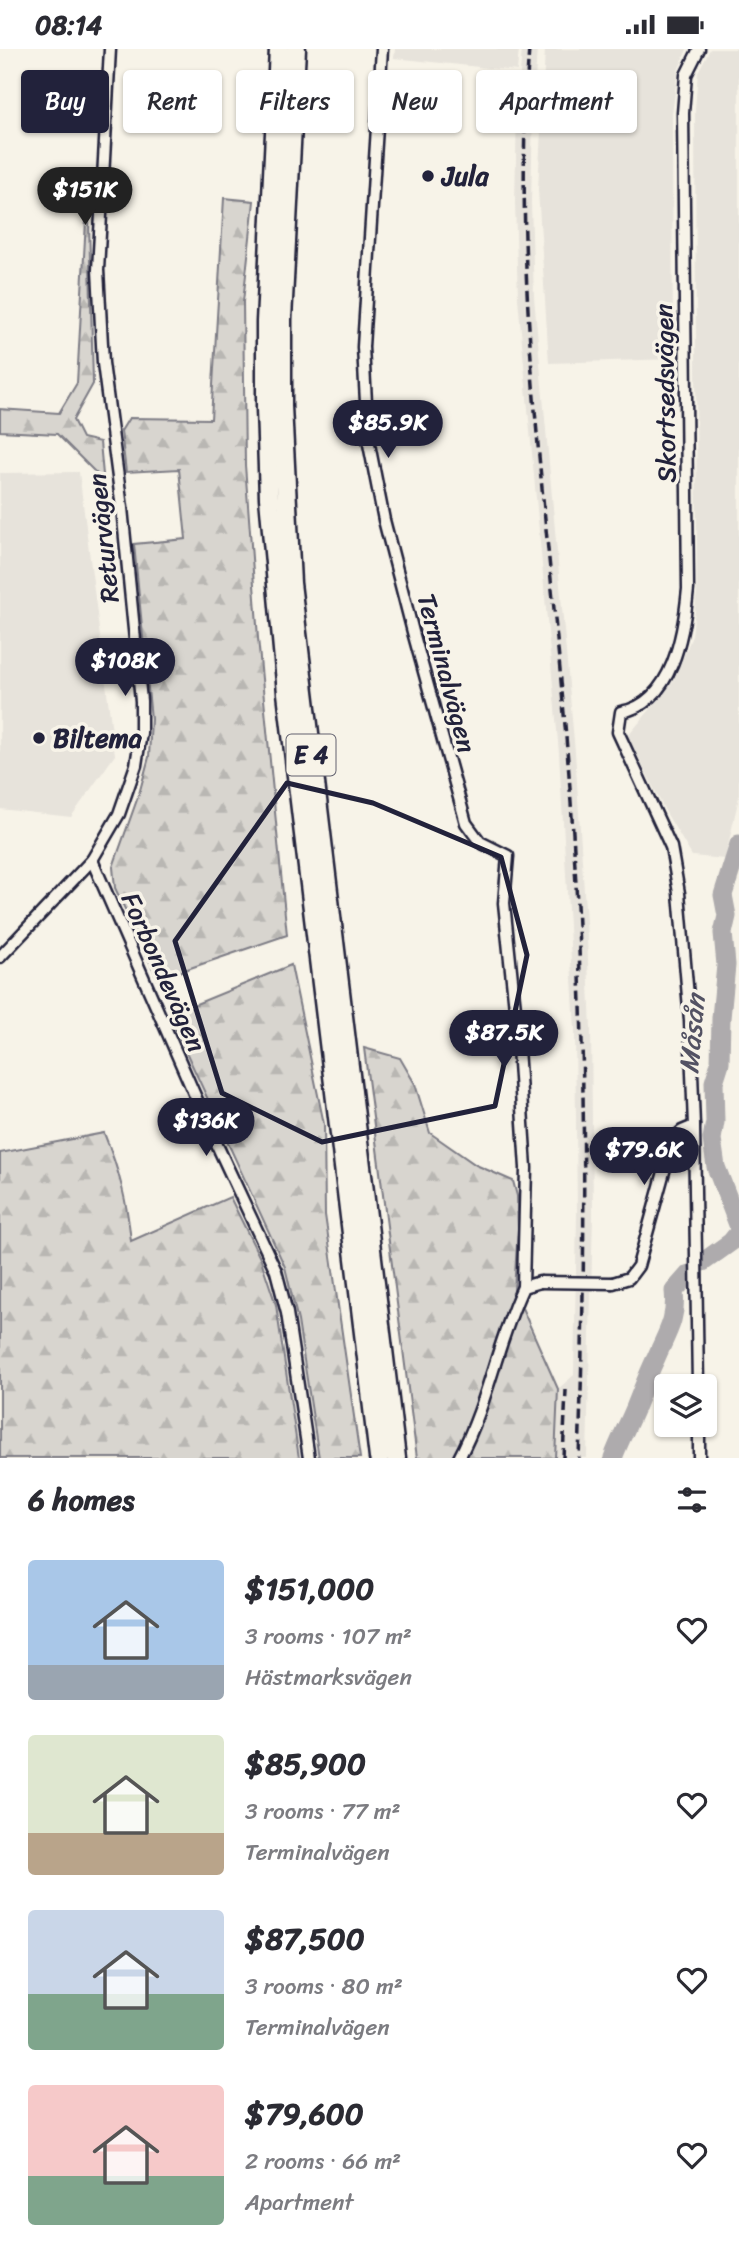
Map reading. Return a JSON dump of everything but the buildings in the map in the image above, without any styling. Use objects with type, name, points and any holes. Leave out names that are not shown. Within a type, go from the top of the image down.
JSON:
[{"type":"highway","name":"E 4","points":[[279,49],[266,322],[269,498],[287,693],[379,1458]]},
{"type":"highway","name":"E 4","points":[[296,49],[282,319],[282,419],[291,583],[396,1458]]},
{"type":"street","name":"Returvägen","points":[[0,957],[92,860],[127,795],[136,765],[141,733],[141,701],[122,508],[98,307],[110,49]]},
{"type":"street","name":"Terminalvägen","points":[[382,49],[363,347],[368,439],[384,520],[467,823],[480,842],[508,856],[504,903],[516,1018],[526,1168],[523,1287]]},
{"type":"street","name":"Skortsedsvägen","points":[[694,1126],[690,1020],[671,847],[618,732],[621,712],[633,710],[645,702],[670,669],[680,649],[685,623],[688,575],[683,113],[686,75],[699,49]]},
{"type":"street","name":"Forbondevägen","points":[[92,860],[209,1130],[276,1271],[287,1313],[309,1458]]},
{"type":"street","points":[[459,1458],[473,1432],[512,1312],[523,1287],[540,1282],[613,1283],[629,1278],[638,1266],[673,1139],[694,1126],[698,1374]]},
{"type":"street","points":[[698,1437],[699,1458]]},
{"type":"highlighted area","points":[[287,783],[373,803],[501,857],[527,955],[495,1106],[322,1142],[222,1093],[175,941]]},
{"type":"shaded area","points":[[395,49],[519,49],[517,70],[394,58]]},
{"type":"shaded area","points":[[522,49],[537,49],[536,70],[520,70]]},
{"type":"shaded area","points":[[545,49],[687,49],[678,71],[672,114],[673,359],[549,363],[538,190],[541,133],[637,133],[637,70],[544,70]]},
{"type":"shaded area","points":[[710,49],[739,49],[739,797],[725,859],[692,856],[665,811],[628,736],[673,682],[692,636],[697,590],[695,109],[698,72]]},
{"type":"shaded area","points":[[517,133],[533,133],[531,203],[534,297],[575,752],[591,1029],[593,1214],[587,1458],[555,1458],[558,1389],[574,1375],[577,1214],[575,1030],[559,753],[518,298],[515,203]]},
{"type":"shaded area","points":[[79,472],[115,755],[71,817],[0,809],[0,473]]},
{"type":"green space","points":[[224,198],[254,201],[243,302],[245,465],[258,638],[287,935],[158,979],[115,888],[113,867],[149,757],[151,719],[134,544],[186,539],[179,469],[126,472],[121,431],[129,418],[211,419]]},
{"type":"green space","points":[[86,220],[89,220],[93,384],[73,420],[82,438],[100,442],[103,475],[98,475],[57,434],[0,431],[0,409],[59,413],[77,383]]},
{"type":"green space","points":[[291,965],[324,1124],[325,1215],[360,1458],[319,1458],[298,1321],[285,1267],[169,1015]]},
{"type":"green space","points":[[364,1048],[400,1058],[415,1084],[430,1133],[476,1165],[513,1181],[517,1196],[518,1229],[514,1290],[558,1389],[555,1458],[417,1458]]},
{"type":"green space","points":[[104,1133],[122,1186],[131,1241],[230,1197],[261,1260],[276,1305],[299,1458],[0,1458],[0,1153]]},
{"type":"waterway","name":"Måsån","points":[[739,844],[723,895],[727,916],[723,933],[726,965],[720,1063],[714,1082],[715,1122],[712,1139],[716,1167],[739,1227]]},
{"type":"waterway","name":"Måsån","points":[[703,1262],[731,1242],[739,1232]]},
{"type":"waterway","name":"Måsån","points":[[613,1458],[670,1326],[674,1310],[674,1291],[689,1274]]},
{"type":"railway","points":[[529,49],[525,137],[528,312],[567,749],[578,926],[584,1192],[579,1458]]},
{"type":"railway","points":[[563,1458],[566,1390]]},
{"type":"place","name":"Jula","points":[[428,176]]},
{"type":"place","name":"Biltema","points":[[39,738]]}]
